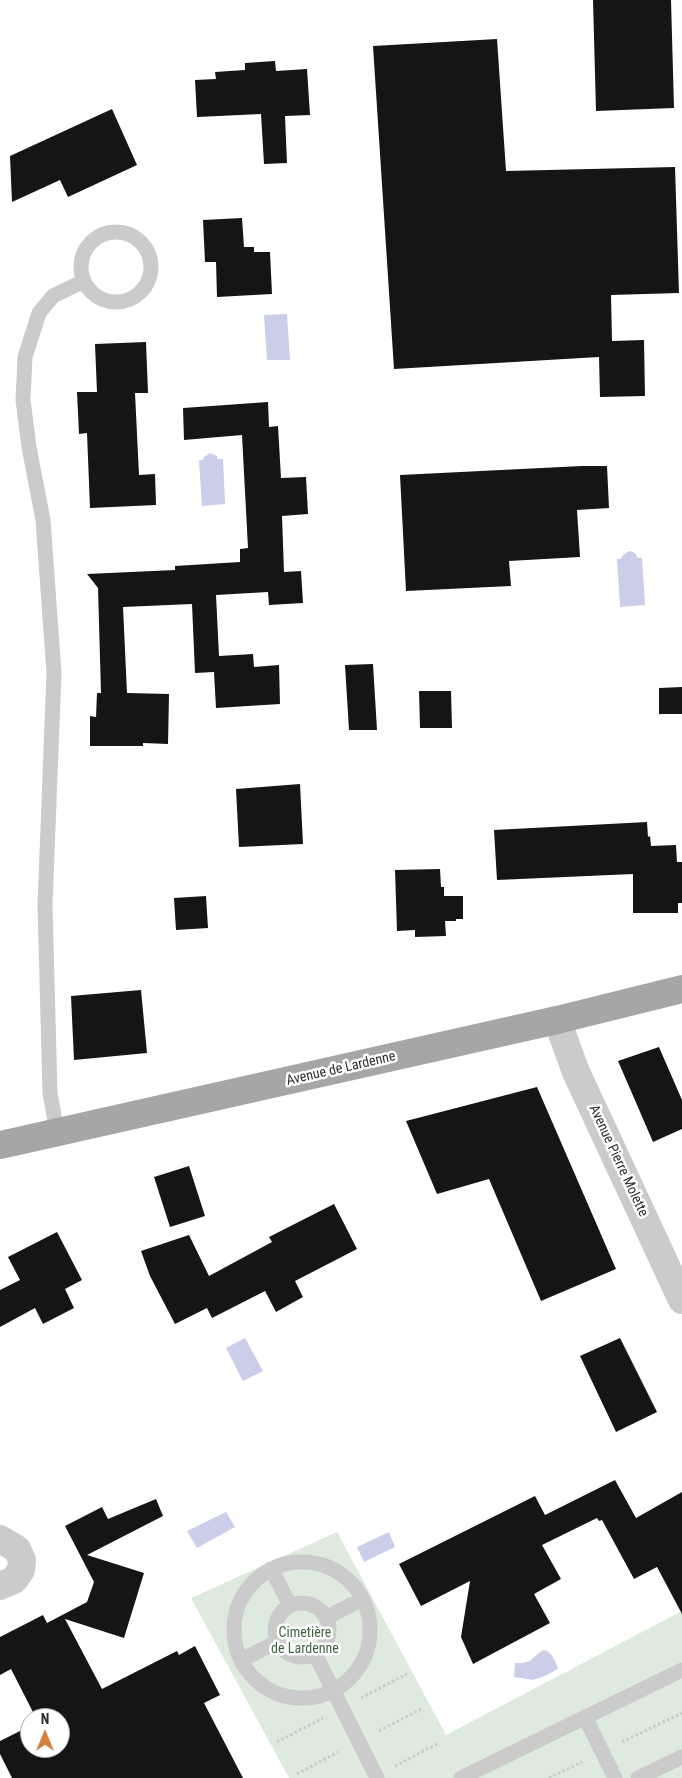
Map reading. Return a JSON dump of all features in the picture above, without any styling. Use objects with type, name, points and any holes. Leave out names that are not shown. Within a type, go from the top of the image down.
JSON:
[{"type":"main road","name":"Avenue de Lardenne","points":[[0,1145],[557,1020],[682,989]]},
{"type":"street","name":"Avenue Pierre Molette","points":[[557,1020],[576,1072],[682,1300]]},
{"type":"street","points":[[0,1539],[16,1549],[22,1560],[21,1570],[14,1580],[0,1586]]},
{"type":"lane","points":[[120,231],[132,234],[142,242],[149,252],[152,264],[151,276],[145,288],[131,299],[113,302],[100,299],[90,292],[84,282],[81,269],[82,257],[87,246],[102,234],[120,231]]},
{"type":"lane","points":[[57,1132],[50,1093],[44,905],[54,673],[43,520],[29,447],[23,400],[25,357],[39,313],[53,296],[84,282]]},
{"type":"lane","points":[[306,1562],[323,1565],[346,1578],[353,1584],[363,1599],[369,1616],[370,1634],[367,1651],[360,1667],[348,1680],[333,1691],[316,1697],[298,1698],[281,1695],[264,1687],[251,1675],[241,1660],[235,1644],[234,1626],[237,1608],[245,1592],[256,1579],[271,1569],[288,1563],[306,1562]]},
{"type":"lane","points":[[271,1569],[290,1605]]},
{"type":"lane","points":[[327,1617],[363,1599]]},
{"type":"lane","points":[[296,1603],[311,1604],[323,1611],[327,1617],[329,1624],[328,1638],[320,1650],[314,1654],[301,1657],[293,1656],[277,1642],[275,1636],[276,1621],[284,1609],[290,1605],[296,1603]]},
{"type":"lane","points":[[241,1660],[277,1642]]},
{"type":"lane","points":[[314,1654],[376,1777]]},
{"type":"lane","points":[[461,1778],[682,1670]]},
{"type":"lane","points":[[585,1718],[616,1778]]},
{"type":"lane","points":[[638,1778],[682,1757]]},
{"type":"path","points":[[376,1777],[438,1743]]},
{"type":"green space","name":"Cimetière de Lardenne","points":[[337,1532],[446,1735],[682,1611],[682,1778],[289,1778],[191,1598]]},
{"type":"water","points":[[287,314],[290,360],[267,360],[264,315]]},
{"type":"water","points":[[210,453],[217,456],[218,459],[223,459],[225,504],[202,506],[199,460],[203,460]]},
{"type":"water","points":[[629,551],[634,552],[638,558],[642,558],[645,605],[620,607],[617,559],[621,559]]},
{"type":"water","points":[[245,1338],[263,1371],[243,1381],[226,1348]]},
{"type":"water","points":[[226,1512],[235,1527],[197,1548],[187,1531]]},
{"type":"water","points":[[389,1532],[395,1547],[364,1562],[357,1547]]},
{"type":"water","points":[[544,1650],[555,1660],[558,1669],[533,1680],[514,1677],[515,1663],[530,1661]]},
{"type":"building","points":[[593,0],[671,0],[674,108],[596,111]]},
{"type":"building","points":[[497,39],[506,171],[675,167],[679,293],[611,295],[612,341],[644,340],[645,396],[600,397],[599,357],[394,369],[373,46]]},
{"type":"building","points":[[275,61],[276,71],[307,69],[310,115],[285,116],[287,163],[264,164],[261,114],[197,117],[195,80],[216,79],[215,72],[245,70],[245,63]]},
{"type":"building","points":[[112,109],[137,165],[68,197],[60,180],[12,202],[10,156]]},
{"type":"building","points":[[242,218],[244,247],[254,247],[254,252],[270,252],[272,294],[217,297],[216,262],[205,262],[203,220]]},
{"type":"building","points":[[146,342],[148,393],[135,393],[139,475],[155,474],[156,505],[90,508],[87,433],[79,434],[77,392],[97,392],[95,344]]},
{"type":"building","points":[[268,402],[269,427],[278,426],[281,478],[306,477],[308,514],[282,516],[284,572],[301,571],[303,603],[269,605],[268,592],[216,595],[219,656],[253,654],[254,667],[279,665],[280,704],[216,708],[214,672],[195,673],[192,604],[123,607],[127,693],[169,694],[168,744],[143,743],[143,746],[90,746],[90,716],[96,717],[97,693],[101,693],[98,588],[87,574],[175,570],[175,566],[240,562],[240,549],[248,548],[242,435],[184,440],[183,408]]},
{"type":"building","points":[[607,466],[609,508],[577,510],[580,557],[509,561],[511,586],[406,591],[400,475]]},
{"type":"building","points":[[373,664],[377,730],[349,730],[345,665]]},
{"type":"building","points":[[682,687],[682,714],[659,714],[659,688]]},
{"type":"building","points":[[419,691],[451,691],[452,728],[420,728]]},
{"type":"building","points":[[300,784],[303,844],[239,847],[236,789]]},
{"type":"building","points":[[647,822],[651,846],[676,845],[677,862],[682,862],[682,903],[678,903],[678,913],[633,913],[633,874],[497,880],[494,830]]},
{"type":"building","points":[[440,869],[441,887],[444,887],[444,896],[463,896],[463,919],[445,921],[446,936],[415,937],[415,930],[397,931],[395,870]]},
{"type":"building","points":[[206,896],[208,928],[176,930],[174,898]]},
{"type":"building","points":[[141,990],[147,1053],[74,1060],[71,996]]},
{"type":"building","points":[[659,1047],[682,1100],[682,1129],[653,1142],[618,1061]]},
{"type":"building","points":[[537,1087],[616,1269],[541,1301],[489,1179],[437,1194],[406,1121]]},
{"type":"building","points":[[189,1166],[205,1216],[170,1227],[154,1177]]},
{"type":"building","points":[[334,1204],[357,1249],[295,1281],[303,1297],[276,1312],[265,1291],[212,1318],[207,1308],[175,1324],[150,1276],[141,1251],[189,1235],[209,1276],[272,1242],[269,1237]]},
{"type":"building","points":[[57,1232],[82,1280],[65,1289],[74,1308],[43,1324],[35,1308],[0,1327],[0,1290],[20,1280],[8,1257]]},
{"type":"building","points":[[620,1338],[657,1412],[616,1432],[580,1356]]},
{"type":"building","points":[[615,1480],[636,1518],[682,1492],[682,1614],[657,1567],[634,1579],[602,1520],[599,1521],[597,1518],[542,1545],[561,1579],[534,1594],[550,1623],[473,1664],[461,1637],[470,1581],[421,1606],[399,1564],[535,1496],[545,1515]]},
{"type":"building","points":[[156,1499],[163,1516],[87,1555],[144,1573],[124,1638],[65,1619],[102,1689],[177,1651],[179,1655],[195,1646],[220,1695],[204,1703],[243,1778],[12,1778],[0,1754],[0,1741],[20,1731],[20,1758],[70,1758],[70,1708],[31,1708],[11,1669],[0,1675],[0,1637],[43,1615],[47,1623],[87,1602],[94,1582],[65,1526],[102,1507],[108,1519]]}]
